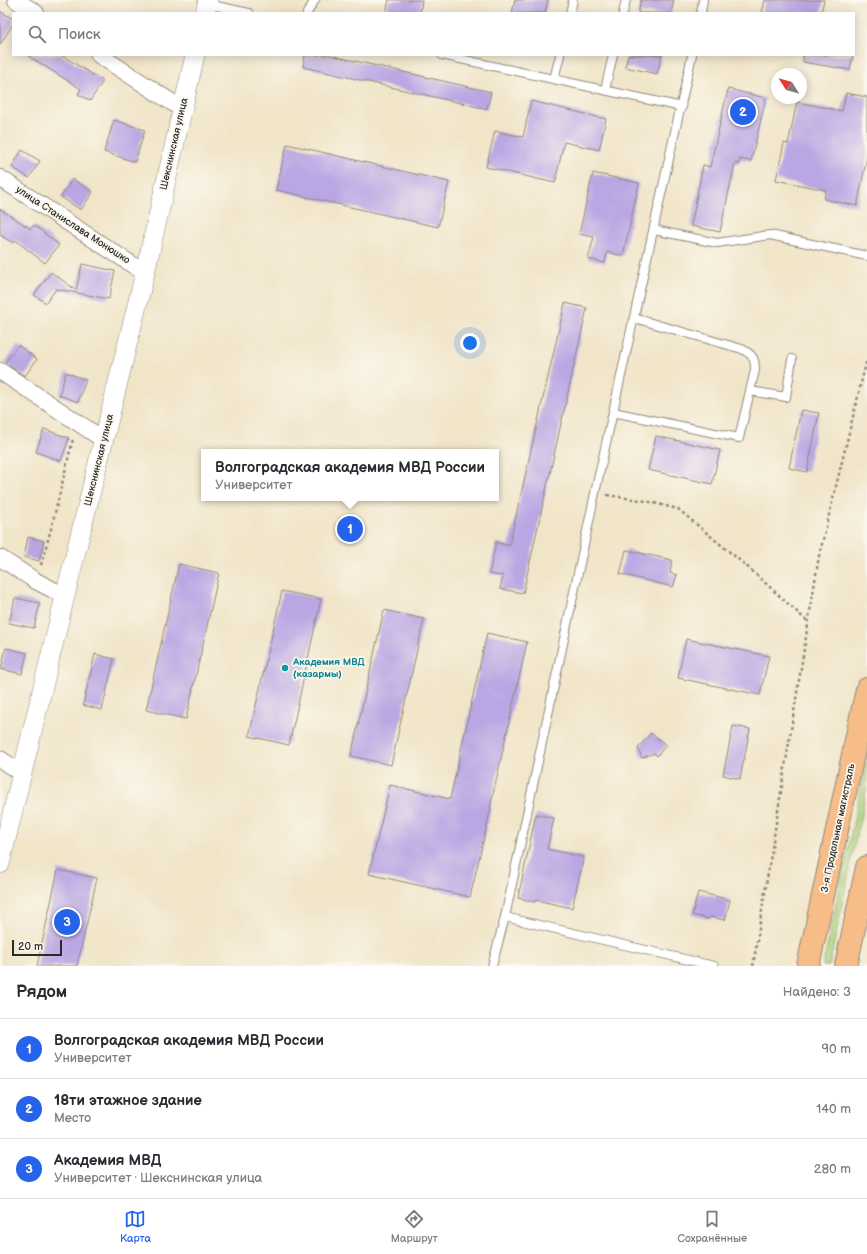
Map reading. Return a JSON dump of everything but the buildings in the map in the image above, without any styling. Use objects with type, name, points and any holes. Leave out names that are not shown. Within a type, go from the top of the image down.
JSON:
[{"type":"highway","name":"3-я Продольная магистраль","points":[[808,966],[867,689]]},
{"type":"highway","points":[[846,966],[867,867]]},
{"type":"street","points":[[16,0],[34,12]]},
{"type":"street","points":[[101,56],[182,110]]},
{"type":"street","name":"Шекснинская улица","points":[[0,864],[21,773],[145,273],[195,56]]},
{"type":"street","name":"улица Станислава Монюшко","points":[[0,178],[145,273]]},
{"type":"street","points":[[0,371],[104,440]]},
{"type":"street","points":[[0,558],[36,581],[65,596]]},
{"type":"street","points":[[0,759],[21,773]]},
{"type":"lane","points":[[308,12],[315,0]]},
{"type":"lane","points":[[570,12],[573,0]]},
{"type":"lane","points":[[623,12],[626,0]]},
{"type":"lane","points":[[701,12],[703,0]]},
{"type":"lane","points":[[207,6],[243,12]]},
{"type":"lane","points":[[447,56],[682,107]]},
{"type":"lane","points":[[554,79],[560,56]]},
{"type":"lane","points":[[605,90],[613,56]]},
{"type":"lane","points":[[492,966],[505,917],[595,493],[682,107],[692,56]]},
{"type":"lane","points":[[654,230],[718,242],[770,235],[867,256]]},
{"type":"lane","points":[[614,412],[739,438],[755,370],[755,362],[751,354],[742,349],[634,318]]},
{"type":"lane","points":[[750,391],[786,397],[792,359]]},
{"type":"lane","points":[[505,917],[714,966]]},
{"type":"path","points":[[753,966],[819,556],[867,359]]},
{"type":"path","points":[[36,581],[51,529],[74,437]]},
{"type":"path","points":[[595,493],[646,501],[678,509],[750,569],[808,622]]},
{"type":"green space","points":[[867,760],[867,786],[829,966],[823,966]]},
{"type":"place","name":"18ти этажное здание","points":[[743,112]]},
{"type":"place","name":"Волгоградская академия МВД России","points":[[350,529]]},
{"type":"place","name":"Академия МВД (казармы)","points":[[285,668]]},
{"type":"place","name":"Академия МВД","points":[[67,922]]}]
